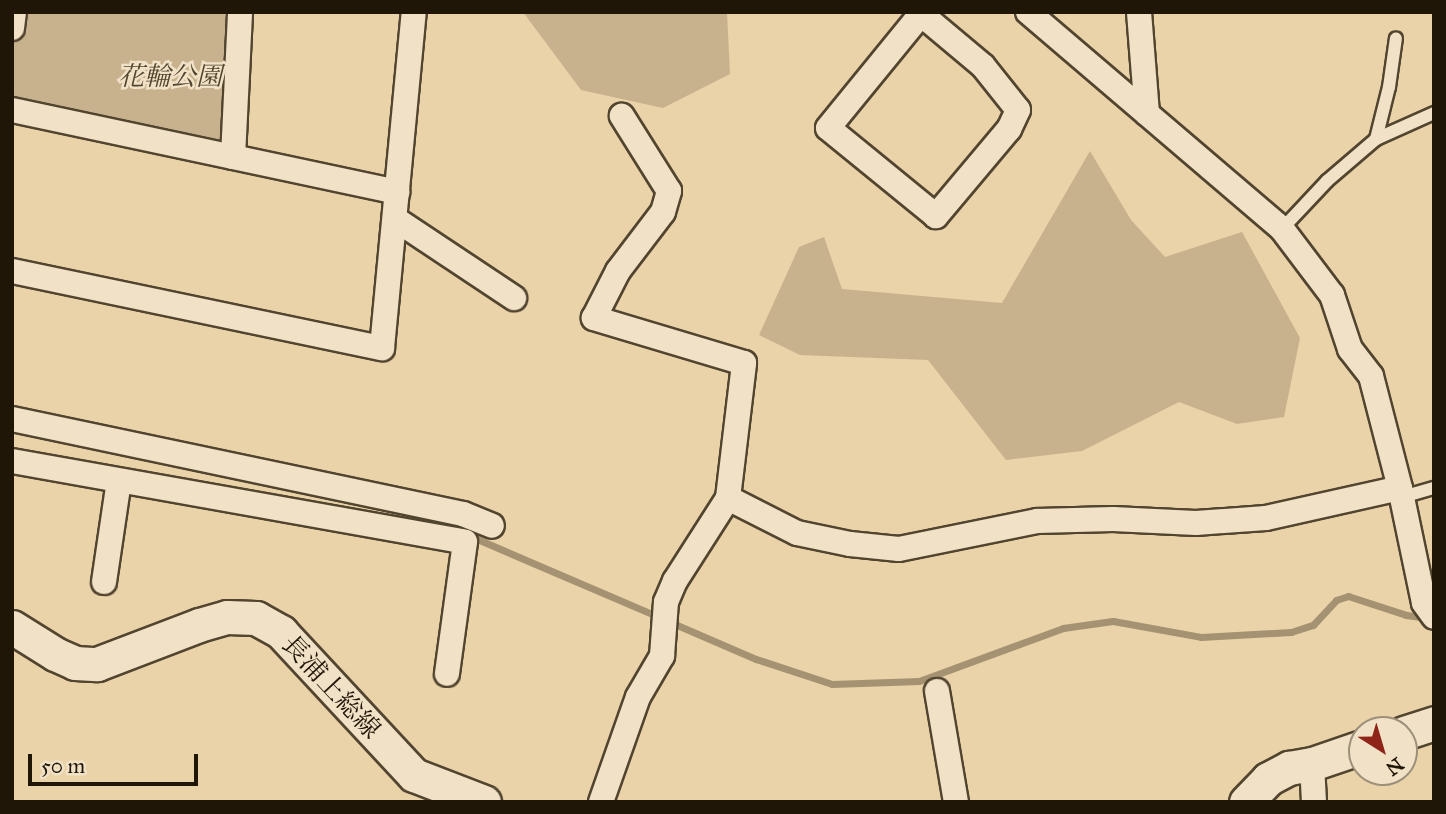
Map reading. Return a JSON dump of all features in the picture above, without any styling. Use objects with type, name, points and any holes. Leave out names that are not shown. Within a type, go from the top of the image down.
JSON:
[{"type":"main road","name":"長浦上総線","points":[[12,627],[55,654],[75,663],[97,664],[199,625],[228,617],[256,618],[281,632],[415,775],[484,802]]},
{"type":"main road","points":[[1246,802],[1268,779],[1289,768],[1312,764],[1348,752]]},
{"type":"street","points":[[12,28],[13,12]]},
{"type":"street","points":[[233,157],[240,12]]},
{"type":"street","points":[[12,271],[382,348],[414,12]]},
{"type":"street","points":[[1028,12],[1282,229],[1332,295],[1350,349],[1371,376],[1401,492],[1424,603],[1434,617]]},
{"type":"street","points":[[1139,12],[1147,114]]},
{"type":"street","points":[[919,13],[984,66],[1018,110],[1009,129],[936,216],[828,128],[919,13]]},
{"type":"street","points":[[12,110],[397,192]]},
{"type":"street","points":[[601,802],[638,697],[662,656],[666,602],[675,581],[728,498],[744,363],[594,318],[618,271],[663,212],[669,191],[622,116]]},
{"type":"street","points":[[395,219],[514,298]]},
{"type":"street","points":[[12,419],[463,514],[492,526]]},
{"type":"street","points":[[12,461],[465,542],[447,674]]},
{"type":"street","points":[[104,582],[119,481]]},
{"type":"street","points":[[728,498],[797,534],[849,544],[899,549],[1037,521],[1112,519],[1196,523],[1266,518],[1401,492]]},
{"type":"street","points":[[937,691],[956,802]]},
{"type":"street","points":[[1312,764],[1314,802]]},
{"type":"lane","points":[[1376,138],[1389,87],[1396,38]]},
{"type":"lane","points":[[1282,229],[1326,181],[1376,138],[1434,113]]},
{"type":"lane","points":[[1401,492],[1434,488]]},
{"type":"green space","name":"花輪公園","points":[[14,12],[240,12],[233,157],[12,110]]},
{"type":"green space","points":[[523,12],[727,12],[730,74],[663,108],[581,90]]},
{"type":"green space","points":[[1090,151],[1131,220],[1165,257],[1242,232],[1300,338],[1284,417],[1237,424],[1179,402],[1082,451],[1006,460],[928,360],[800,355],[759,335],[799,247],[824,237],[842,289],[1002,303]]},
{"type":"waterway","points":[[470,536],[659,617]]},
{"type":"waterway","points":[[670,622],[756,659],[832,684],[919,681],[1063,628],[1113,621],[1201,637],[1291,632],[1313,625],[1336,600],[1348,596],[1406,615],[1428,618]]}]
